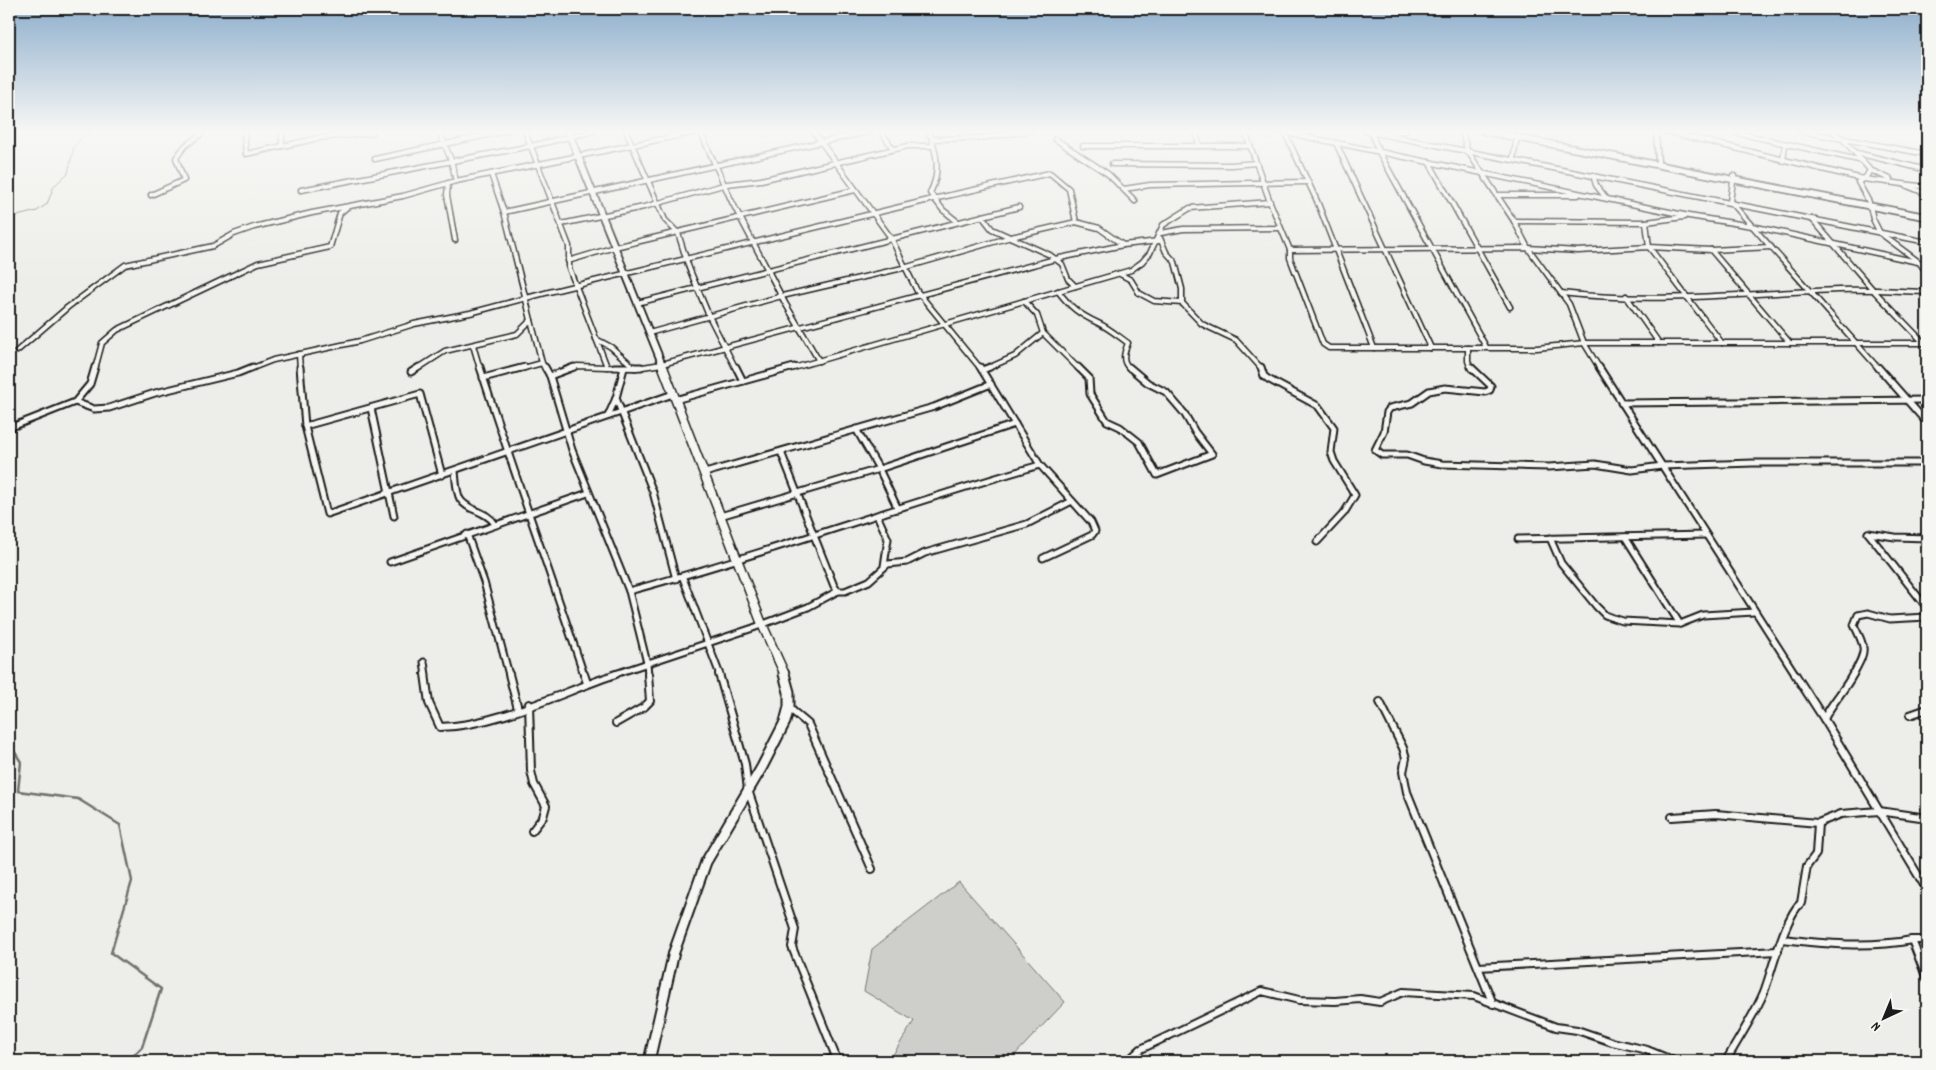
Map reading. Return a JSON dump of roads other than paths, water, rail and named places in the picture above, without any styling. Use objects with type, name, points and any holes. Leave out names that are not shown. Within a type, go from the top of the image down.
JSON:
[{"type":"street","points":[[151,195],[182,181]]},
{"type":"street","points":[[301,190],[346,181]]},
{"type":"street","points":[[17,351],[68,307],[125,266],[155,257],[213,246],[234,234],[254,227],[347,206],[403,196],[456,181]]},
{"type":"street","points":[[493,181],[504,212],[542,363],[550,376],[566,432],[588,493],[629,591],[647,664],[650,701],[644,707],[616,723]]},
{"type":"street","points":[[544,181],[569,246],[568,261],[576,286],[607,367]]},
{"type":"street","points":[[588,181],[662,364],[762,624],[785,675],[789,692],[789,707],[785,722],[706,862],[674,952],[650,1061]]},
{"type":"street","points":[[504,212],[648,181],[665,220],[678,233],[686,259],[709,316],[743,381]]},
{"type":"street","points":[[722,181],[798,328],[818,361]]},
{"type":"street","points":[[561,224],[658,204],[748,181]]},
{"type":"street","points":[[849,181],[890,238],[922,295],[982,370],[1040,465],[1092,522],[1095,531],[1092,535],[1043,558]]},
{"type":"street","points":[[937,181],[930,193],[933,199],[958,222]]},
{"type":"street","points":[[76,402],[94,409],[109,408],[238,373],[273,360],[360,341],[414,324],[470,313],[933,199],[1014,181]]},
{"type":"street","points":[[1059,181],[1069,189],[1076,222]]},
{"type":"street","points":[[1116,181],[1135,201]]},
{"type":"street","points":[[1353,181],[1431,348]]},
{"type":"street","points":[[1395,181],[1486,348]]},
{"type":"street","points":[[1440,181],[1510,306]]},
{"type":"street","points":[[1487,181],[1514,221],[1528,248],[1569,304],[1584,343],[1754,612],[1848,756],[1927,890]]},
{"type":"street","points":[[1523,181],[1689,216],[1752,226],[1927,264]]},
{"type":"street","points":[[1595,181],[1606,198]]},
{"type":"street","points":[[1624,181],[1927,242]]},
{"type":"street","points":[[1730,201],[1733,181]]},
{"type":"street","points":[[1749,181],[1927,217]]},
{"type":"street","points":[[1859,181],[1858,182],[1861,189],[1867,194],[1873,220],[1880,233],[1919,262],[1927,274]]},
{"type":"street","points":[[1883,181],[1927,187]]},
{"type":"street","points":[[1124,188],[1308,182],[1374,348]]},
{"type":"street","points":[[1895,182],[1927,194]]},
{"type":"street","points":[[448,183],[446,195],[455,240]]},
{"type":"street","points":[[1262,183],[1290,250],[1290,258],[1323,344],[1329,348],[1537,348],[1584,343],[1926,344]]},
{"type":"street","points":[[568,261],[855,190]]},
{"type":"street","points":[[1496,196],[1590,195]]},
{"type":"street","points":[[1730,201],[1927,423]]},
{"type":"street","points":[[299,354],[306,426],[327,514],[621,412],[947,326],[1024,301],[1120,274],[1138,266],[1160,238],[1163,225],[1190,208],[1270,202]]},
{"type":"street","points":[[1869,204],[1927,213]]},
{"type":"street","points":[[9,428],[76,402],[90,384],[102,343],[117,330],[258,263],[330,247],[340,213],[347,206]]},
{"type":"street","points":[[637,303],[1019,207]]},
{"type":"street","points":[[982,216],[992,229],[1055,258],[1062,264],[1068,279],[1075,286]]},
{"type":"street","points":[[1514,221],[1646,222],[1689,216]]},
{"type":"street","points":[[1811,218],[1874,292],[1926,344]]},
{"type":"street","points":[[649,333],[782,296],[907,267],[1011,237],[1076,222],[1099,228],[1123,245]]},
{"type":"street","points":[[1646,222],[1648,247],[1722,343]]},
{"type":"street","points":[[550,376],[577,366],[636,368],[662,364],[1055,258],[1160,238],[1183,228],[1280,228]]},
{"type":"street","points":[[1160,238],[1166,252],[1175,262],[1182,289],[1182,303]]},
{"type":"street","points":[[1290,250],[1528,248],[1578,250],[1648,247],[1711,250],[1771,247]]},
{"type":"street","points":[[1711,250],[1751,294],[1790,343]]},
{"type":"street","points":[[1120,274],[1131,280],[1139,293],[1147,297],[1154,300],[1182,303],[1202,324],[1236,340],[1261,366],[1264,376],[1318,406],[1334,428],[1331,452],[1334,461],[1356,495],[1344,513],[1317,542]]},
{"type":"street","points":[[1561,293],[1686,296],[1840,290],[1927,292]]},
{"type":"street","points":[[1024,301],[1037,315],[1043,332],[1089,378],[1090,394],[1108,421],[1120,427],[1139,442],[1157,476],[1212,454],[1195,432],[1184,413],[1166,392],[1148,383],[1125,364],[1123,355],[1128,343],[1099,323],[1085,318],[1066,302],[1058,291]]},
{"type":"street","points":[[1626,296],[1658,343]]},
{"type":"street","points":[[411,372],[445,352],[517,334],[531,320]]},
{"type":"street","points":[[982,370],[1008,362],[1022,352],[1043,332]]},
{"type":"street","points":[[596,339],[611,347],[636,368]]},
{"type":"street","points":[[473,345],[507,453],[530,513],[588,683]]},
{"type":"street","points":[[1468,348],[1468,364],[1471,370],[1491,386],[1490,390],[1485,392],[1445,388],[1429,391],[1412,403],[1390,408],[1387,412],[1388,421],[1384,436],[1375,450],[1382,455],[1407,455],[1424,461],[1442,464],[1549,467],[1595,464],[1632,470],[1662,466],[1753,463],[1927,463]]},
{"type":"street","points":[[483,378],[542,363]]},
{"type":"street","points":[[608,416],[616,398],[624,368]]},
{"type":"street","points":[[705,474],[934,407],[991,384]]},
{"type":"street","points":[[306,426],[420,394],[442,475]]},
{"type":"street","points":[[616,398],[653,492],[676,579]]},
{"type":"street","points":[[1621,403],[1927,400]]},
{"type":"street","points":[[371,408],[394,516]]},
{"type":"street","points":[[720,516],[879,469],[1015,424]]},
{"type":"street","points":[[856,429],[879,469],[898,509]]},
{"type":"street","points":[[781,452],[813,535],[834,586],[838,591]]},
{"type":"street","points":[[629,591],[683,578],[986,480],[1040,465]]},
{"type":"street","points":[[455,470],[457,490],[461,500],[468,506],[486,513],[495,524]]},
{"type":"street","points":[[390,562],[588,493]]},
{"type":"street","points":[[424,662],[429,703],[440,727],[448,728],[476,722],[762,624],[824,600],[838,591],[845,592],[869,581],[884,566],[892,562],[907,562],[925,554],[1027,524],[1072,501]]},
{"type":"street","points":[[877,515],[886,529],[890,541],[884,566]]},
{"type":"street","points":[[1927,538],[1895,537],[1868,533],[1927,608]]},
{"type":"street","points":[[468,534],[490,600],[518,709]]},
{"type":"street","points":[[1518,539],[1706,535]]},
{"type":"street","points":[[1624,537],[1680,624]]},
{"type":"street","points":[[1550,538],[1561,563],[1605,615],[1624,621],[1680,624],[1703,615],[1754,612]]},
{"type":"street","points":[[683,578],[719,673],[745,764],[748,790],[795,929],[792,946],[838,1059],[826,1061]]},
{"type":"street","points":[[1824,719],[1831,705],[1845,690],[1864,653],[1863,643],[1854,625],[1858,615],[1868,613],[1890,619],[1927,617]]},
{"type":"street","points":[[1380,702],[1403,748],[1406,758],[1403,772],[1408,792],[1493,1004]]},
{"type":"street","points":[[529,704],[531,771],[534,784],[546,806],[543,817],[532,831]]},
{"type":"street","points":[[789,707],[808,724],[872,869]]},
{"type":"street","points":[[1910,715],[1927,709]]},
{"type":"street","points":[[1672,817],[1716,814],[1818,823],[1841,814],[1879,811],[1927,818]]},
{"type":"street","points":[[1726,1061],[1763,994],[1782,939],[1796,907],[1801,903],[1807,866],[1816,854],[1818,823]]},
{"type":"street","points":[[1782,939],[1828,944],[1890,944],[1912,940],[1927,940]]},
{"type":"street","points":[[1912,940],[1927,979]]},
{"type":"street","points":[[1478,967],[1778,951]]},
{"type":"street","points":[[1128,1061],[1141,1049],[1262,991],[1299,1000],[1335,1001],[1360,999],[1380,1002],[1404,992],[1474,996],[1556,1027],[1577,1030],[1612,1042],[1647,1050],[1674,1061]]},
{"type":"waterway","points":[[9,218],[37,211],[47,204],[54,186],[59,181]]},
{"type":"waterway","points":[[9,743],[21,762],[18,791],[78,799],[120,825],[132,881],[111,953],[161,989],[142,1047],[128,1061]]}]
